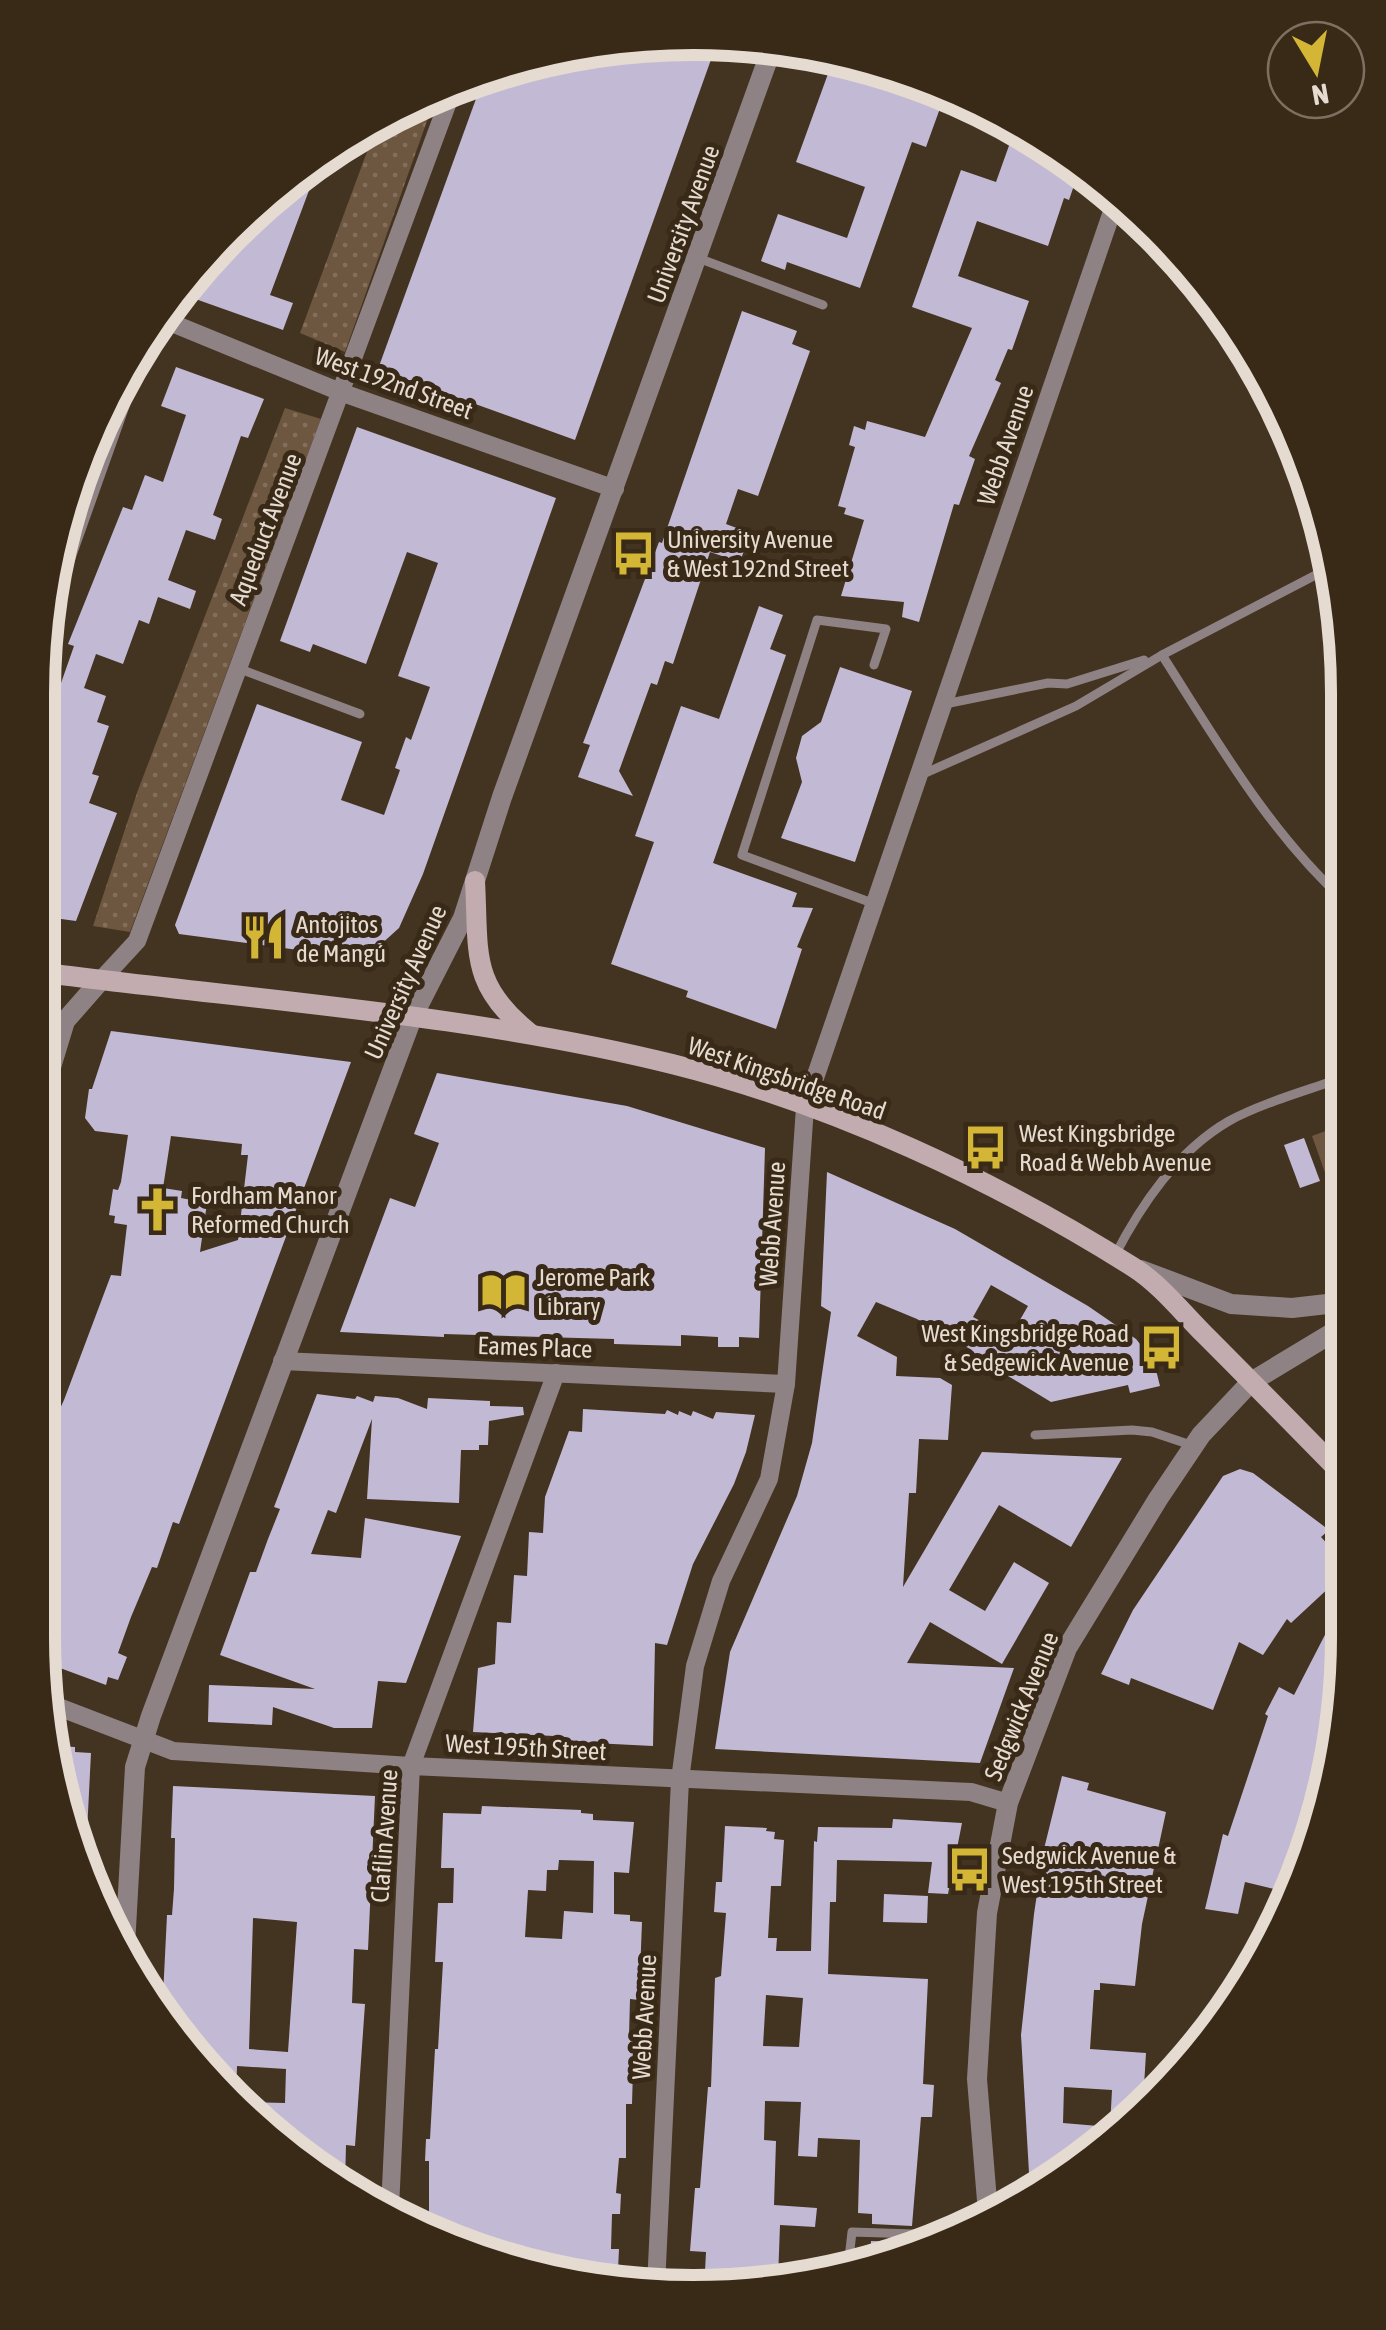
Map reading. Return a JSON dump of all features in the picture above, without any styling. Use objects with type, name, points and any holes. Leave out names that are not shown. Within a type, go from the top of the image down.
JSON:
[{"type":"main road","points":[[475,881],[485,984],[504,1013],[532,1035]]},
{"type":"main road","name":"West Kingsbridge Road","points":[[55,974],[532,1035],[676,1065],[805,1107],[913,1149],[1038,1212],[1136,1268],[1331,1464]]},
{"type":"street","name":"University Avenue","points":[[126,1929],[135,1767],[143,1740],[412,1018],[463,918],[502,797],[768,59]]},
{"type":"street","name":"Aqueduct Avenue","points":[[101,980],[138,941],[447,105]]},
{"type":"street","name":"Webb Avenue","points":[[657,2274],[680,1780],[695,1666],[721,1582],[769,1479],[786,1384],[805,1107],[1112,211]]},
{"type":"street","name":"West 192nd Street","points":[[173,325],[342,393],[615,489]]},
{"type":"street","points":[[77,527],[109,438]]},
{"type":"street","points":[[55,1054],[65,1022],[101,980]]},
{"type":"street","points":[[1136,1268],[1232,1304],[1292,1308],[1331,1304]]},
{"type":"street","name":"Sedgwick Avenue","points":[[987,2203],[977,2079],[986,1912],[1008,1803],[1067,1648],[1194,1446],[1251,1382],[1331,1334]]},
{"type":"street","name":"Eames Place","points":[[282,1361],[786,1384]]},
{"type":"street","name":"Claflin Avenue","points":[[390,2198],[411,1766],[556,1373]]},
{"type":"street","name":"West 195th Street","points":[[59,1707],[173,1750],[411,1766],[970,1792],[1008,1803]]},
{"type":"lane","points":[[698,258],[824,305]]},
{"type":"lane","points":[[918,776],[1076,706],[1162,655],[1320,572]]},
{"type":"lane","points":[[874,664],[886,630],[816,620],[742,855],[874,904]]},
{"type":"lane","points":[[943,705],[1048,683],[1066,684],[1162,655]]},
{"type":"lane","points":[[1162,655],[1262,809],[1331,889]]},
{"type":"lane","points":[[240,668],[360,714]]},
{"type":"lane","points":[[1066,684],[1074,694],[1076,706]]},
{"type":"lane","points":[[1114,1257],[1137,1214],[1174,1165],[1229,1121],[1331,1082]]},
{"type":"lane","points":[[1035,1435],[1132,1430],[1152,1432],[1194,1446]]},
{"type":"lane","points":[[849,2255],[852,2232],[916,2234]]},
{"type":"shaded area","points":[[430,112],[345,352],[300,333],[370,142]]},
{"type":"shaded area","points":[[285,408],[321,419],[130,932],[93,926],[138,790]]},
{"type":"shaded area","points":[[1331,1129],[1331,1183],[1329,1184],[1312,1136]]},
{"type":"building","points":[[712,55],[575,440],[378,369],[478,93],[528,77],[610,60]]},
{"type":"building","points":[[829,70],[941,106],[926,147],[912,142],[860,288],[787,262],[785,270],[761,261],[778,214],[847,238],[865,187],[796,162]]},
{"type":"building","points":[[1011,140],[1075,183],[1069,200],[1064,198],[1048,246],[977,221],[958,276],[1029,301],[1012,350],[1008,349],[995,380],[1001,383],[969,456],[975,459],[959,505],[954,504],[919,622],[902,617],[904,602],[841,596],[864,520],[844,514],[846,508],[838,506],[855,447],[849,445],[854,426],[865,430],[867,421],[925,437],[972,328],[912,307],[961,170],[996,182]]},
{"type":"building","points":[[312,182],[270,295],[293,303],[283,330],[193,298],[212,274],[215,275],[218,267],[272,213]]},
{"type":"building","points":[[742,311],[797,331],[792,344],[810,351],[758,496],[738,489],[726,524],[750,533],[740,562],[710,552],[673,664],[665,661],[657,685],[651,683],[619,771],[633,796],[578,777],[590,745],[583,743],[659,542],[662,543]]},
{"type":"building","points":[[176,367],[264,399],[248,438],[241,436],[213,515],[222,519],[215,540],[186,530],[168,580],[196,591],[190,609],[158,597],[149,624],[139,620],[123,664],[96,654],[84,688],[106,696],[97,722],[109,726],[92,774],[99,776],[89,803],[117,813],[76,921],[55,918],[55,700],[74,646],[68,644],[123,507],[132,510],[145,475],[163,482],[186,415],[161,406]]},
{"type":"building","points":[[357,427],[556,498],[423,874],[399,928],[378,947],[343,956],[179,934],[175,925],[257,704],[362,742],[341,800],[384,815],[400,770],[395,768],[406,737],[411,740],[430,687],[398,676],[438,563],[407,552],[366,664],[313,644],[310,652],[280,641]]},
{"type":"building","points":[[759,606],[783,615],[770,649],[786,655],[713,863],[797,893],[792,907],[813,908],[797,947],[802,949],[776,1029],[686,997],[688,991],[611,964],[654,842],[635,836],[681,706],[719,719]]},
{"type":"building","points":[[840,667],[912,691],[855,862],[781,838],[802,782],[796,758],[802,736],[821,722]]},
{"type":"building","points":[[111,1031],[351,1062],[179,1524],[173,1522],[157,1568],[152,1567],[131,1617],[118,1653],[127,1657],[118,1680],[108,1677],[106,1685],[56,1666],[55,1419],[111,1275],[121,1276],[127,1225],[114,1223],[115,1216],[109,1215],[113,1189],[118,1190],[121,1182],[128,1135],[95,1131],[85,1118],[89,1089]],"holes":[[[171,1136],[242,1144],[241,1155],[248,1155],[238,1240],[200,1252],[207,1203],[181,1198],[182,1191],[163,1188]]]},
{"type":"building","points":[[437,1073],[627,1106],[765,1148],[759,1338],[739,1337],[739,1347],[718,1347],[718,1337],[681,1335],[681,1346],[614,1344],[614,1339],[340,1332],[390,1198],[415,1207],[439,1143],[414,1134]]},
{"type":"building","points":[[1304,1138],[1320,1181],[1300,1188],[1284,1145]]},
{"type":"building","points":[[827,1172],[955,1229],[1088,1306],[1136,1339],[1157,1374],[1160,1386],[1130,1393],[1128,1385],[1051,1402],[970,1353],[972,1350],[917,1319],[876,1302],[857,1336],[897,1357],[896,1376],[940,1378],[952,1385],[948,1440],[919,1439],[916,1493],[909,1493],[903,1587],[982,1452],[1122,1458],[1071,1547],[999,1505],[949,1590],[985,1611],[1014,1562],[1049,1583],[1002,1664],[930,1622],[907,1663],[1014,1668],[980,1763],[715,1749],[730,1652],[797,1496],[812,1443],[831,1312],[821,1306]],"holes":[[[991,1285],[1028,1306],[1010,1337],[973,1317]]]},
{"type":"building","points":[[317,1394],[355,1399],[357,1396],[373,1402],[375,1396],[398,1398],[427,1409],[428,1398],[490,1401],[490,1406],[523,1407],[524,1415],[489,1421],[488,1445],[479,1445],[479,1450],[461,1450],[459,1503],[367,1499],[372,1419],[336,1513],[328,1510],[311,1554],[361,1558],[365,1518],[461,1536],[406,1683],[378,1681],[372,1728],[334,1728],[273,1707],[272,1725],[208,1722],[209,1685],[315,1689],[220,1655],[250,1572],[256,1572],[280,1509],[274,1507]]},
{"type":"building","points":[[583,1409],[665,1414],[667,1410],[691,1416],[693,1411],[713,1419],[716,1412],[755,1415],[734,1484],[693,1564],[667,1645],[655,1643],[653,1746],[473,1732],[478,1668],[495,1664],[497,1622],[511,1623],[514,1575],[527,1576],[529,1532],[543,1533],[545,1497],[569,1431],[582,1432]]},
{"type":"building","points":[[1240,1469],[1253,1473],[1329,1530],[1321,1537],[1331,1548],[1331,1586],[1291,1623],[1287,1619],[1263,1655],[1239,1642],[1213,1710],[1131,1678],[1129,1685],[1101,1674],[1133,1610],[1223,1476]]},
{"type":"building","points":[[1331,1623],[1330,1679],[1319,1761],[1282,1881],[1278,1890],[1245,1882],[1238,1914],[1205,1909],[1223,1834],[1228,1836],[1268,1716],[1265,1714],[1279,1687],[1294,1695]]},
{"type":"building","points":[[65,1746],[91,1753],[87,1835]]},
{"type":"building","points":[[1062,1776],[1089,1783],[1087,1790],[1166,1812],[1142,1924],[1135,1986],[1100,1983],[1100,1990],[1094,1990],[1090,2049],[1146,2053],[1144,2088],[1110,2120],[1112,2090],[1064,2087],[1063,2123],[1102,2126],[1029,2179],[1021,2035],[1043,1853]]},
{"type":"building","points":[[173,1786],[375,1796],[368,1950],[354,1949],[352,2003],[365,2004],[355,2146],[346,2145],[345,2171],[257,2102],[285,2103],[286,2069],[237,2066],[237,2082],[213,2058],[163,1991],[175,1838],[171,1838]],"holes":[[[253,1918],[297,1922],[288,2052],[249,2049]]]},
{"type":"building","points":[[482,1806],[581,1810],[593,1814],[593,1820],[634,1822],[629,1873],[614,1872],[614,1914],[630,1915],[630,1921],[642,1922],[639,2000],[630,1999],[629,2036],[634,2036],[632,2104],[626,2104],[626,2158],[619,2158],[616,2193],[621,2194],[620,2214],[612,2214],[611,2249],[619,2249],[618,2270],[528,2253],[429,2217],[426,2139],[430,2139],[443,1962],[435,1962],[438,1903],[453,1903],[454,1868],[441,1868],[443,1813],[481,1814]],"holes":[[[559,1860],[594,1861],[593,1913],[564,1911],[562,1939],[525,1937],[528,1890],[546,1891],[547,1870],[558,1870]]]},
{"type":"building","points":[[893,1819],[962,1823],[948,1894],[928,1893],[932,1862],[837,1860],[836,1902],[830,1902],[828,1974],[928,1979],[923,2084],[934,2085],[932,2117],[921,2117],[912,2226],[872,2224],[872,2214],[858,2213],[860,2140],[818,2138],[817,2157],[798,2156],[801,2102],[765,2101],[764,2140],[776,2141],[774,2205],[817,2208],[815,2227],[780,2225],[778,2270],[705,2275],[706,2252],[690,2251],[695,2188],[700,2188],[711,2087],[715,1978],[721,1976],[726,1913],[714,1912],[716,1882],[722,1882],[725,1826],[767,1828],[766,1831],[775,1832],[774,1839],[784,1840],[781,1886],[771,1886],[768,1938],[777,1938],[776,1951],[811,1951],[814,1841],[817,1842],[818,1827],[892,1828]],"holes":[[[766,1995],[803,1998],[799,2047],[763,2046]]]},
{"type":"building","points":[[884,1894],[928,1896],[927,1923],[883,1922]]},
{"type":"building","points":[[871,2241],[895,2242],[871,2249]]},
{"type":"place","name":"University Avenue & West 192nd Street","points":[[634,553]]},
{"type":"place","name":"Antojitos de Mangú","points":[[263,938]]},
{"type":"place","name":"West Kingsbridge Road & Webb Avenue","points":[[986,1147]]},
{"type":"place","name":"Fordham Manor Reformed Church","points":[[158,1209]]},
{"type":"place","name":"Jerome Park Library","points":[[504,1291]]},
{"type":"place","name":"West Kingsbridge Road & Sedgewick Avenue","points":[[1162,1347]]},
{"type":"place","name":"Sedgwick Avenue & West 195th Street","points":[[969,1869]]}]
